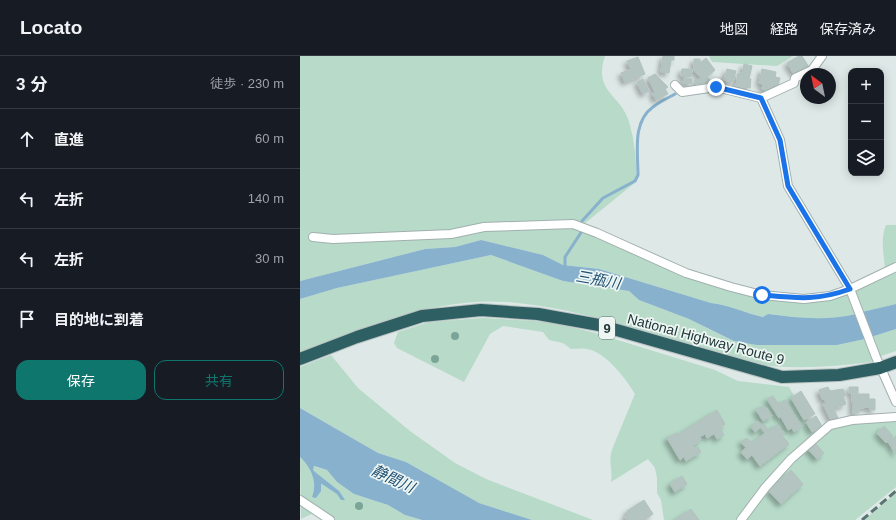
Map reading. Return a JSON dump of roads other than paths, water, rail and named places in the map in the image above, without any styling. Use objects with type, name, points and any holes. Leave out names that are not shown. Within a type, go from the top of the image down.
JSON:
[{"type":"highway","name":"National Highway Route 9","points":[[300,359],[422,316],[481,310],[538,314],[599,325],[782,377],[839,374],[878,363],[896,362]]},
{"type":"street","points":[[675,85],[682,92],[716,87],[761,98],[794,83],[795,78],[816,66],[822,56]]},
{"type":"street","points":[[761,98],[780,140],[788,186],[850,289],[878,363],[896,402]]},
{"type":"street","points":[[314,237],[333,239],[443,234],[484,227],[573,224],[597,233],[686,273],[762,295],[804,299],[830,296],[850,289],[896,267]]},
{"type":"street","points":[[741,520],[765,488],[791,459],[830,425],[852,420],[896,417]]},
{"type":"street","points":[[300,500],[330,520]]},
{"type":"water","name":"三瓶川","points":[[481,240],[543,255],[563,265],[599,269],[763,317],[768,314],[801,318],[834,318],[856,314],[865,339],[837,345],[757,345],[734,341],[689,319],[639,300],[629,291],[563,281],[491,255],[337,288],[300,299],[300,281],[425,249],[455,247]]},
{"type":"water","points":[[896,304],[896,329],[871,337],[862,312]]},
{"type":"water","name":"静間川","points":[[300,408],[378,453],[406,462],[479,503],[532,520],[422,520],[405,515],[388,505],[354,494],[337,482],[327,470],[314,466],[313,470],[339,491],[345,500],[341,500],[337,494],[322,484],[321,491],[316,498],[312,497],[314,491],[314,480],[307,465],[300,457]]},
{"type":"waterway","points":[[582,221],[603,198],[635,181],[638,175],[637,147],[639,129],[642,121],[646,113],[653,107],[675,94]]},
{"type":"waterway","points":[[565,268],[565,257],[582,231]]},
{"type":"railway","points":[[862,520],[896,491]]}]
